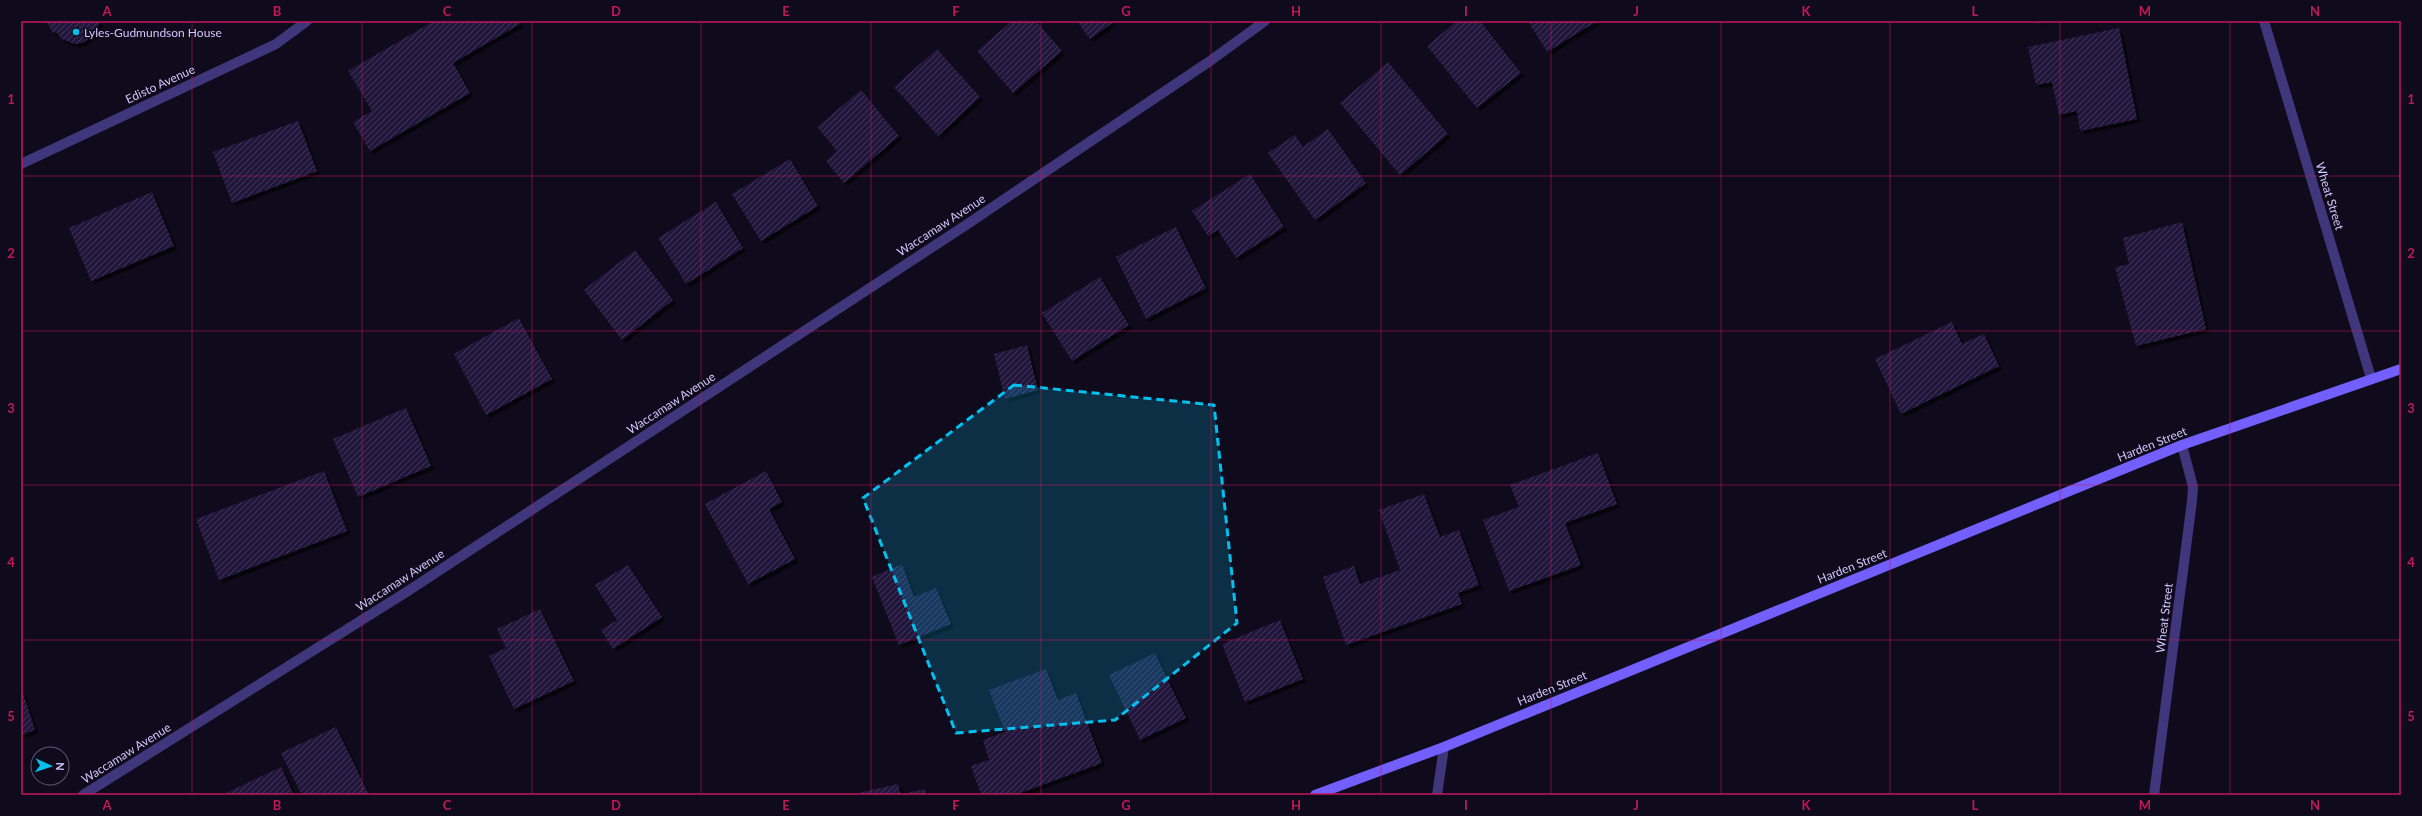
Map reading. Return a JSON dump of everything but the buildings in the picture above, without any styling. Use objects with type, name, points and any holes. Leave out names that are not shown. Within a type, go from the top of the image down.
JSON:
[{"type":"main road","name":"Harden Street","points":[[1315,795],[1444,746],[2182,445],[2401,368]]},
{"type":"street","name":"Edisto Avenue","points":[[21,164],[276,44],[307,21]]},
{"type":"street","name":"Waccamaw Avenue","points":[[83,795],[414,587],[960,229],[1210,61],[1265,21]]},
{"type":"street","name":"Wheat Street","points":[[2264,21],[2371,378]]},
{"type":"street","name":"Wheat Street","points":[[2154,795],[2192,501],[2193,487],[2182,445]]},
{"type":"street","points":[[1437,795],[1444,746]]},
{"type":"highlighted area","points":[[1014,385],[1214,405],[1237,623],[1115,720],[956,733],[863,498]]},
{"type":"place","name":"Lyles-Gudmundson House","points":[[76,32]]}]
